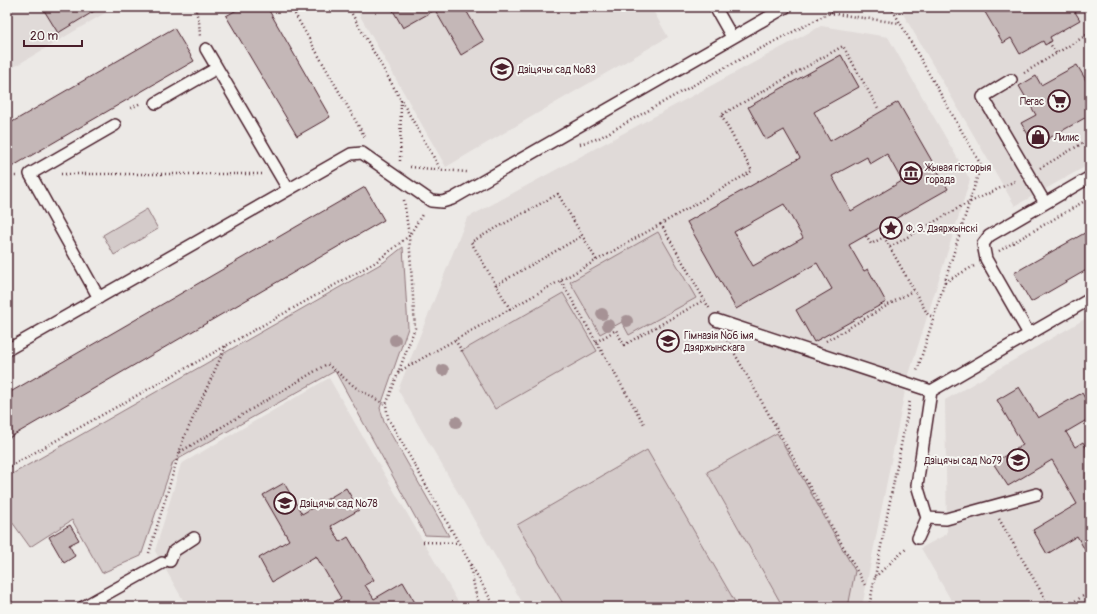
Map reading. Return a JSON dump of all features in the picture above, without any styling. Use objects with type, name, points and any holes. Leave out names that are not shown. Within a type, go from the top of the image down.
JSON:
[{"type":"lane","points":[[715,7],[732,37]]},
{"type":"lane","points":[[7,350],[351,154],[362,153],[431,201],[442,202],[452,199],[786,7]]},
{"type":"lane","points":[[206,49],[288,189]]},
{"type":"lane","points":[[156,103],[217,68]]},
{"type":"lane","points":[[1011,80],[983,97],[1045,203]]},
{"type":"lane","points":[[99,298],[30,174],[115,125]]},
{"type":"lane","points":[[1029,334],[986,259],[983,244],[989,236],[1090,177]]},
{"type":"lane","points":[[716,320],[931,391],[1090,299]]},
{"type":"lane","points":[[918,538],[927,518],[917,485],[931,391]]},
{"type":"lane","points":[[927,518],[946,519],[1037,494]]},
{"type":"lane","points":[[83,607],[166,562],[174,550],[194,538]]},
{"type":"path","points":[[197,7],[196,12],[200,21]]},
{"type":"path","points":[[291,7],[368,143]]},
{"type":"path","points":[[348,7],[441,170]]},
{"type":"path","points":[[577,146],[599,138],[733,63],[829,12],[846,7]]},
{"type":"path","points":[[869,607],[913,385],[982,165],[891,7]]},
{"type":"path","points":[[1075,12],[1084,7],[1090,16]]},
{"type":"path","points":[[829,12],[900,23]]},
{"type":"path","points":[[1039,63],[1090,33]]},
{"type":"path","points":[[1049,42],[1056,53]]},
{"type":"path","points":[[398,373],[597,261],[752,171],[721,115],[843,46],[878,108]]},
{"type":"path","points":[[400,166],[401,100]]},
{"type":"path","points":[[890,247],[970,203],[1028,175],[1090,139]]},
{"type":"path","points":[[407,167],[468,172]]},
{"type":"path","points":[[30,174],[279,174]]},
{"type":"path","points":[[7,189],[11,176]]},
{"type":"path","points":[[510,310],[471,242],[558,194],[597,261]]},
{"type":"path","points":[[403,195],[409,236],[415,328],[386,405],[388,418],[495,607]]},
{"type":"path","points":[[945,283],[1090,198]]},
{"type":"path","points":[[7,468],[376,262],[409,236],[424,211]]},
{"type":"path","points":[[661,224],[866,587]]},
{"type":"path","points":[[496,285],[582,236]]},
{"type":"path","points":[[866,236],[871,244],[884,237],[928,315],[934,317]]},
{"type":"path","points":[[561,281],[644,424]]},
{"type":"path","points":[[809,351],[914,290]]},
{"type":"path","points":[[596,342],[616,330],[624,345],[704,300]]},
{"type":"path","points":[[455,340],[462,351]]},
{"type":"path","points":[[143,574],[184,440],[226,346]]},
{"type":"path","points":[[180,452],[327,364],[356,387],[386,405]]},
{"type":"path","points":[[992,506],[1050,607]]},
{"type":"path","points":[[875,577],[918,538]]},
{"type":"path","points":[[423,542],[459,543]]},
{"type":"path","points":[[470,563],[476,596],[481,607]]},
{"type":"path","points":[[1064,607],[1090,592]]},
{"type":"shaded area","points":[[7,7],[115,7],[7,71]]},
{"type":"shaded area","name":"Дзіцячы сад №83","points":[[355,7],[651,7],[668,37],[446,167]]},
{"type":"shaded area","points":[[899,7],[1090,7],[1090,164],[1015,206]]},
{"type":"shaded area","name":"Гімназія №6 імя Дзяржынскага","points":[[821,26],[888,37],[970,180],[907,381],[862,607],[525,607],[398,390],[467,218]]},
{"type":"shaded area","points":[[147,209],[158,229],[114,255],[103,235]]},
{"type":"shaded area","points":[[658,232],[696,298],[629,335],[622,322],[600,334],[570,282]]},
{"type":"shaded area","points":[[403,247],[408,328],[380,408],[384,422],[449,536],[425,535],[335,371],[173,462],[141,556],[102,573],[72,520],[30,547],[7,515],[7,477],[384,262]]},
{"type":"shaded area","points":[[563,293],[597,351],[495,409],[462,351]]},
{"type":"shaded area","name":"Дзіцячы сад №79","points":[[1090,316],[1090,607],[955,607],[921,548],[947,534],[945,400]]},
{"type":"shaded area","name":"Дзіцячы сад №78","points":[[329,378],[461,607],[187,607],[155,551],[181,464]]},
{"type":"shaded area","points":[[777,433],[855,571],[848,607],[783,607],[707,472]]},
{"type":"shaded area","points":[[647,450],[738,607],[565,607],[517,525]]},
{"type":"building","points":[[42,7],[101,7],[58,33]]},
{"type":"building","points":[[242,7],[267,7],[330,117],[297,136],[226,16]]},
{"type":"building","points":[[391,7],[475,7],[467,12],[484,41],[461,55],[435,10],[403,28]]},
{"type":"building","points":[[484,7],[494,7],[487,11]]},
{"type":"building","points":[[982,7],[1072,7],[1080,20],[1050,37],[1052,41],[1045,45],[1043,41],[1020,54],[1011,38],[1003,43]]},
{"type":"building","points":[[174,28],[194,61],[8,169],[7,125]]},
{"type":"building","points":[[841,55],[859,87],[814,112],[830,141],[898,102],[948,189],[849,245],[864,271],[868,269],[886,302],[814,342],[796,310],[832,289],[817,263],[736,309],[687,222],[800,158],[784,130],[766,140],[748,107]],"holes":[[[887,154],[902,181],[851,211],[832,176],[867,157],[870,164]],[[784,204],[803,238],[753,266],[734,232]]]},
{"type":"building","name":"Пегас","points":[[1077,65],[1090,87],[1090,115],[1035,146],[1021,123],[1036,115],[1019,86],[1036,76],[1041,85]]},
{"type":"building","points":[[365,187],[384,220],[7,439],[7,394]]},
{"type":"building","points":[[1090,230],[1090,268],[1031,302],[1014,273]]},
{"type":"building","points":[[1019,387],[1038,418],[1082,393],[1090,407],[1090,418],[1066,432],[1075,447],[1083,442],[1090,454],[1090,559],[1077,536],[1047,554],[1033,530],[1077,504],[1052,460],[1008,486],[993,463],[1023,445],[997,400]]},
{"type":"building","points":[[284,483],[302,514],[346,488],[359,510],[331,526],[340,542],[348,537],[374,580],[365,585],[374,599],[403,582],[417,606],[326,607],[341,598],[316,556],[272,582],[259,558],[289,540],[263,495]]},
{"type":"building","points":[[70,525],[79,540],[69,545],[75,556],[64,563],[49,537]]},
{"type":"place","name":"Дзіцячы сад №83","points":[[502,69]]},
{"type":"place","name":"Пегас","points":[[1059,101]]},
{"type":"place","name":"Лилис","points":[[1038,137]]},
{"type":"place","name":"Жывая гісторыя горада","points":[[911,173]]},
{"type":"place","name":"Ф. Э. Дзяржынскі","points":[[891,228]]},
{"type":"place","name":"Гімназія №6 імя Дзяржынскага","points":[[668,341]]},
{"type":"place","name":"Дзіцячы сад №79","points":[[1018,460]]},
{"type":"place","name":"Дзіцячы сад №78","points":[[285,503]]}]
